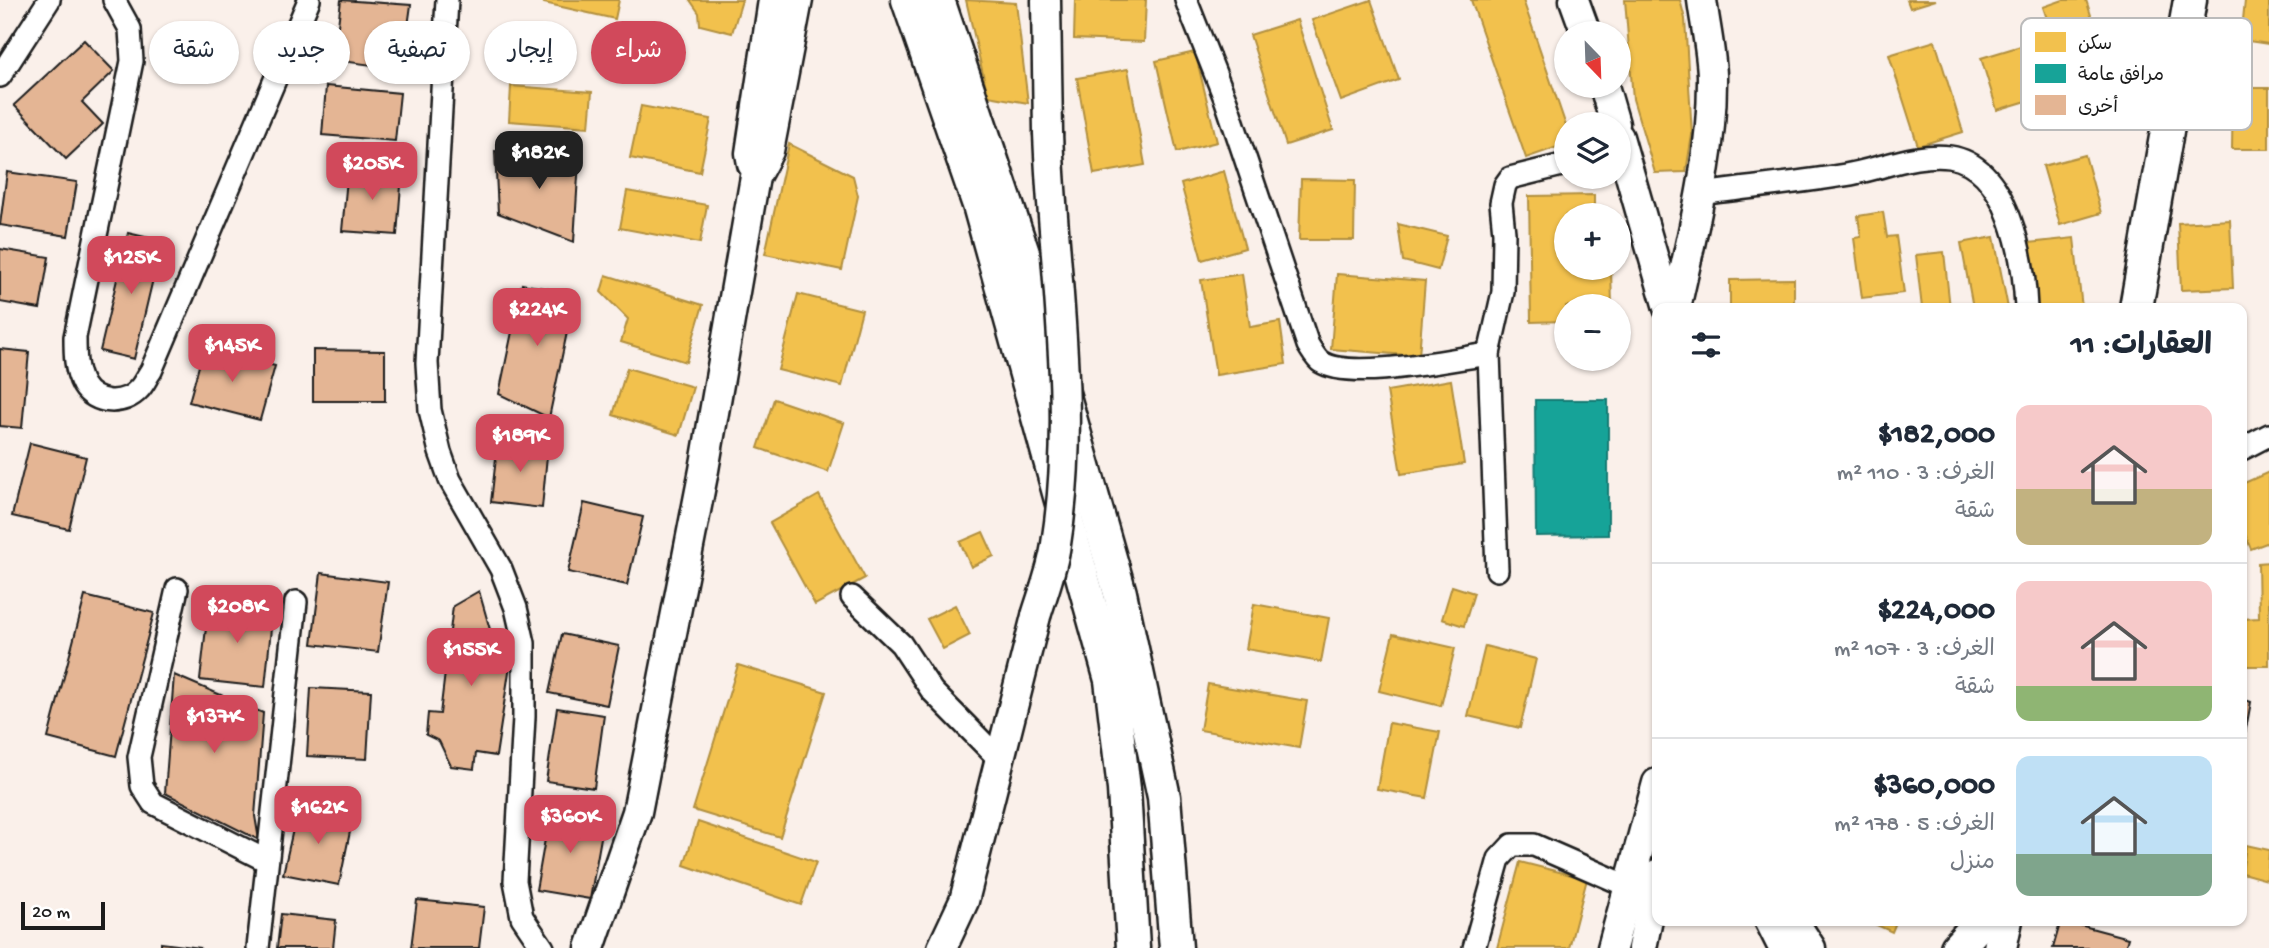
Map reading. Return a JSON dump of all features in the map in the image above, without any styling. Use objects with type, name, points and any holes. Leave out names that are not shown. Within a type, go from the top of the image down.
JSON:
[{"type":"main road","points":[[908,0],[979,205],[1111,680],[1124,789],[1133,948]]},
{"type":"main road","points":[[939,0],[1024,256],[1120,593],[1164,797],[1176,948]]},
{"type":"main road","points":[[2187,18],[2190,0]]},
{"type":"main road","points":[[2137,303],[2167,130]]},
{"type":"main road","points":[[1978,933],[2000,948]]},
{"type":"street","points":[[0,76],[49,0]]},
{"type":"street","points":[[114,0],[130,29],[132,61],[75,337],[76,366],[84,387],[100,400],[121,401],[139,390],[151,371],[309,0]]},
{"type":"street","points":[[447,0],[427,363],[430,410],[450,480],[501,569],[516,608],[524,643],[524,717],[515,881],[522,917],[543,948]]},
{"type":"street","points":[[755,177],[750,153],[773,0]]},
{"type":"street","points":[[590,948],[637,812],[704,470],[755,177],[769,151],[798,0]]},
{"type":"street","points":[[942,948],[964,901],[1056,546],[1065,409],[1064,343],[1051,216],[1046,0]]},
{"type":"street","points":[[1186,0],[1226,101],[1308,345],[1319,361],[1337,369],[1360,371],[1489,354]]},
{"type":"street","points":[[1574,0],[1582,21]]},
{"type":"street","points":[[1677,303],[1701,194],[1710,129],[1712,72],[1702,0]]},
{"type":"street","points":[[1701,194],[1846,175],[1923,159],[1948,156],[1968,161],[1982,171],[1996,189],[2016,238],[2025,282],[2026,303]]},
{"type":"street","points":[[1497,570],[1489,354],[1503,292],[1504,233],[1501,203],[1505,185],[1510,177],[1554,166]]},
{"type":"street","points":[[1631,186],[1666,303]]},
{"type":"street","points":[[1643,228],[1670,234],[1694,227]]},
{"type":"street","points":[[2247,446],[2269,435]]},
{"type":"street","points":[[177,589],[139,757],[142,786],[153,803],[267,861]]},
{"type":"street","points":[[852,597],[901,644],[932,691],[1001,761]]},
{"type":"street","points":[[258,948],[296,602]]},
{"type":"street","points":[[1612,948],[1652,802]]},
{"type":"street","points":[[1474,948],[1499,859],[1512,845],[1534,845],[1630,887]]},
{"type":"street","points":[[1642,948],[1652,899]]},
{"type":"street","points":[[1772,926],[1783,948]]},
{"type":"street","points":[[1797,926],[1811,948]]},
{"type":"building: سكن","points":[[545,0],[619,0],[615,19],[544,3]]},
{"type":"building: سكن","points":[[690,0],[742,0],[732,33],[700,25],[699,13]]},
{"type":"building: سكن","points":[[966,0],[1016,3],[1028,103],[988,96]]},
{"type":"building: سكن","points":[[1075,0],[1146,0],[1144,42],[1074,39]]},
{"type":"building: سكن","points":[[1371,0],[1399,80],[1341,101],[1312,20]]},
{"type":"building: سكن","points":[[1471,0],[1523,0],[1554,91],[1554,98],[1556,98],[1561,112],[1554,112],[1554,148],[1526,158]]},
{"type":"building: سكن","points":[[1625,0],[1680,0],[1685,19],[1692,135],[1686,172],[1655,173],[1633,99],[1631,21],[1627,21]]},
{"type":"building: سكن","points":[[1907,0],[1936,0],[1910,8]]},
{"type":"building: سكن","points":[[2063,0],[2086,0],[2092,18],[2047,18],[2043,7]]},
{"type":"building: سكن","points":[[2245,0],[2269,0],[2269,44],[2252,42],[2252,18],[2243,18]]},
{"type":"building: سكن","points":[[1297,20],[1333,130],[1286,145],[1250,35]]},
{"type":"building: سكن","points":[[1935,41],[1963,132],[1918,146],[1889,55]]},
{"type":"building: سكن","points":[[2021,46],[2021,103],[1997,110],[1981,58]]},
{"type":"building: سكن","points":[[1195,52],[1217,142],[1177,152],[1156,61]]},
{"type":"building: سكن","points":[[1128,69],[1145,165],[1094,174],[1077,78]]},
{"type":"building: سكن","points":[[511,86],[592,92],[589,127],[509,121]]},
{"type":"building: سكن","points":[[2252,88],[2269,88],[2269,149],[2232,149],[2232,130],[2252,130]]},
{"type":"building: سكن","points":[[641,106],[711,119],[700,172],[630,158]]},
{"type":"building: سكن","points":[[789,144],[853,176],[858,196],[842,270],[765,254]]},
{"type":"building: سكن","points":[[2085,155],[2101,213],[2060,225],[2043,166]]},
{"type":"building: سكن","points":[[1224,171],[1245,248],[1202,260],[1181,184]]},
{"type":"building: سكن","points":[[1301,179],[1355,180],[1354,240],[1299,240]]},
{"type":"building: سكن","points":[[627,191],[707,205],[700,243],[620,228]]},
{"type":"building: سكن","points":[[1594,195],[1594,203],[1554,203],[1554,280],[1611,280],[1612,294],[1554,294],[1554,321],[1531,322],[1529,196]]},
{"type":"building: سكن","points":[[1883,212],[1887,237],[1896,236],[1904,293],[1862,298],[1854,238],[1861,237],[1858,216]]},
{"type":"building: سكن","points":[[2230,220],[2233,288],[2181,290],[2178,223]]},
{"type":"building: سكن","points":[[1398,224],[1447,236],[1438,270],[1403,261]]},
{"type":"building: سكن","points":[[1994,237],[2007,303],[1972,303],[1961,243]]},
{"type":"building: سكن","points":[[2074,238],[2081,303],[2035,303],[2029,243]]},
{"type":"building: سكن","points":[[1944,252],[1949,303],[1921,303],[1916,255]]},
{"type":"building: سكن","points":[[1242,274],[1250,327],[1280,322],[1286,364],[1216,375],[1201,280]]},
{"type":"building: سكن","points":[[1337,274],[1425,281],[1419,356],[1331,349]]},
{"type":"building: سكن","points":[[606,275],[703,305],[686,362],[621,342],[628,319],[601,292]]},
{"type":"building: سكن","points":[[1794,279],[1794,303],[1730,303],[1730,280]]},
{"type":"building: سكن","points":[[798,294],[862,310],[842,386],[778,370]]},
{"type":"building: سكن","points":[[627,368],[693,387],[679,435],[613,415]]},
{"type":"building: سكن","points":[[1451,380],[1464,464],[1401,474],[1387,391]]},
{"type":"building: سكن","points":[[774,399],[844,423],[828,472],[758,448]]},
{"type":"building: سكن","points":[[2269,472],[2269,542],[2251,549],[2247,539],[2247,482]]},
{"type":"building: سكن","points":[[819,495],[865,578],[815,605],[770,523]]},
{"type":"building: سكن","points":[[983,532],[994,556],[971,567],[960,542]]},
{"type":"building: سكن","points":[[2269,562],[2269,666],[2247,666],[2247,619],[2259,618],[2258,563]]},
{"type":"building: سكن","points":[[1452,586],[1474,593],[1464,626],[1442,619]]},
{"type":"building: سكن","points":[[1254,604],[1329,618],[1321,662],[1246,649]]},
{"type":"building: سكن","points":[[955,605],[970,635],[943,649],[927,619]]},
{"type":"building: سكن","points":[[1393,634],[1455,648],[1441,706],[1379,691]]},
{"type":"building: سكن","points":[[1485,646],[1536,659],[1520,728],[1468,716]]},
{"type":"building: سكن","points":[[738,665],[826,692],[780,837],[693,810]]},
{"type":"building: سكن","points":[[1208,684],[1307,701],[1299,748],[1200,730]]},
{"type":"building: سكن","points":[[1389,723],[1440,732],[1427,798],[1377,789]]},
{"type":"building: سكن","points":[[698,822],[816,862],[801,905],[684,865]]},
{"type":"building: سكن","points":[[2247,845],[2269,850],[2267,880],[2247,874]]},
{"type":"building: سكن","points":[[1520,862],[1587,879],[1569,948],[1497,948]]},
{"type":"building: سكن","points":[[1879,926],[1894,926],[1892,932]]},
{"type":"building: مرافق عامة","points":[[1535,400],[1608,400],[1608,535],[1536,536]]},
{"type":"building: أخرى","points":[[341,0],[411,5],[409,21],[364,21],[364,64],[350,62],[350,21],[339,21]]},
{"type":"building: أخرى","points":[[84,40],[114,71],[82,102],[103,124],[66,159],[14,105]]},
{"type":"building: أخرى","points":[[326,86],[400,93],[395,141],[322,135]]},
{"type":"building: أخرى","points":[[495,151],[579,159],[574,242],[498,213]]},
{"type":"building: أخرى","points":[[348,168],[402,173],[397,235],[342,231]]},
{"type":"building: أخرى","points":[[7,172],[77,182],[68,236],[0,225]]},
{"type":"building: أخرى","points":[[128,233],[162,241],[134,359],[100,351]]},
{"type":"building: أخرى","points":[[0,249],[49,257],[40,309],[0,302]]},
{"type":"building: أخرى","points":[[522,284],[575,294],[549,418],[499,394]]},
{"type":"building: أخرى","points":[[204,348],[275,366],[260,420],[189,402]]},
{"type":"building: أخرى","points":[[0,349],[29,352],[22,428],[0,426]]},
{"type":"building: أخرى","points":[[313,350],[385,351],[385,401],[313,401]]},
{"type":"building: أخرى","points":[[498,440],[548,445],[542,508],[491,502]]},
{"type":"building: أخرى","points":[[30,443],[86,457],[69,529],[12,516]]},
{"type":"building: أخرى","points":[[584,503],[643,517],[627,585],[568,572]]},
{"type":"building: أخرى","points":[[321,573],[388,582],[378,652],[312,644]]},
{"type":"building: أخرى","points":[[479,591],[495,647],[510,665],[496,756],[476,753],[474,769],[451,766],[439,741],[426,735],[428,713],[440,714],[453,606]]},
{"type":"building: أخرى","points":[[85,596],[154,613],[116,756],[48,738]]},
{"type":"building: أخرى","points":[[209,602],[273,609],[265,687],[200,680]]},
{"type":"building: أخرى","points":[[562,634],[619,646],[607,705],[549,693]]},
{"type":"building: أخرى","points":[[174,675],[263,713],[255,816],[259,840],[165,793]]},
{"type":"building: أخرى","points":[[311,688],[371,691],[367,759],[307,756]]},
{"type":"building: أخرى","points":[[2247,701],[2251,702],[2247,723]]},
{"type":"building: أخرى","points":[[557,708],[604,715],[594,788],[546,781]]},
{"type":"building: أخرى","points":[[298,807],[353,817],[339,885],[283,874]]},
{"type":"building: أخرى","points":[[550,811],[604,821],[590,899],[536,890]]},
{"type":"building: أخرى","points":[[417,900],[484,907],[479,948],[411,948]]},
{"type":"building: أخرى","points":[[281,914],[336,920],[333,948],[277,948]]},
{"type":"building: أخرى","points":[[2059,926],[2083,926],[2128,938],[2125,948],[2053,948]]},
{"type":"building: أخرى","points":[[161,943],[201,948],[161,948]]}]
